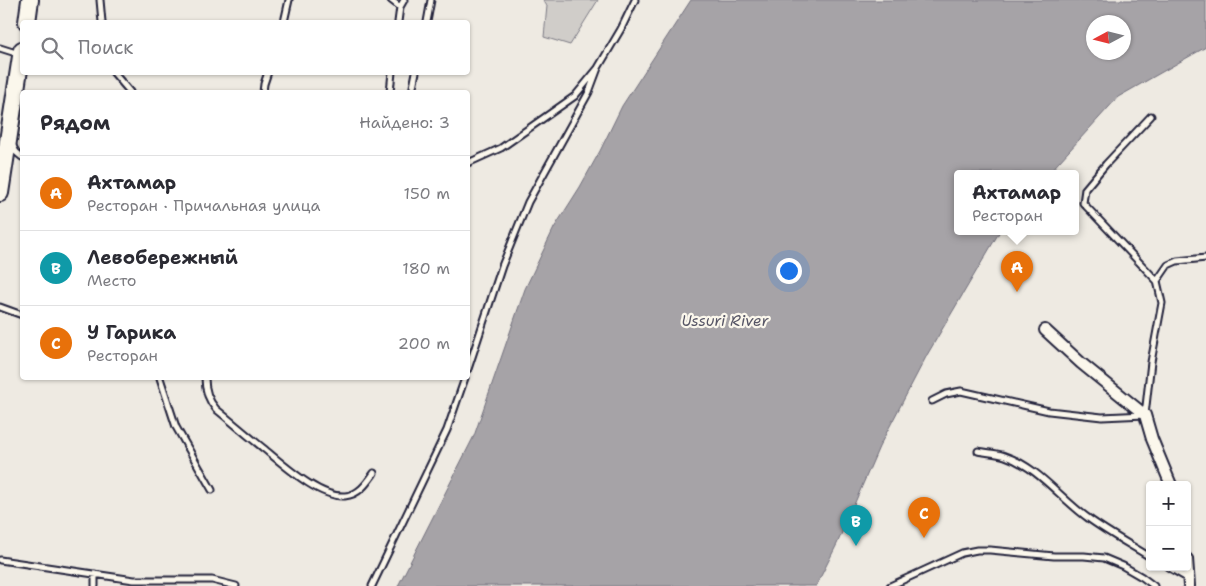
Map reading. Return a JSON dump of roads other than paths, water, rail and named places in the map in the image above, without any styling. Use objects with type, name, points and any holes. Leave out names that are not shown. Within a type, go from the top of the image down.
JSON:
[{"type":"main road","points":[[27,20],[30,0]]},
{"type":"main road","points":[[0,193],[20,65]]},
{"type":"street","points":[[1045,330],[1081,363],[1145,415],[1152,439],[1169,481]]},
{"type":"lane","points":[[100,0],[102,20]]},
{"type":"lane","points":[[284,20],[289,0]]},
{"type":"lane","points":[[391,0],[400,7]]},
{"type":"lane","points":[[398,20],[400,7],[404,0]]},
{"type":"lane","points":[[427,20],[431,0]]},
{"type":"lane","points":[[470,363],[502,266],[528,202],[589,92],[598,68],[635,0]]},
{"type":"lane","points":[[0,48],[20,53]]},
{"type":"lane","points":[[470,162],[501,148],[575,96],[598,68]]},
{"type":"lane","points":[[116,75],[128,90]]},
{"type":"lane","points":[[263,90],[267,75]]},
{"type":"lane","points":[[390,90],[392,75]]},
{"type":"lane","points":[[412,90],[415,75]]},
{"type":"lane","points":[[932,400],[946,394],[961,391],[1049,411],[1102,417],[1145,415],[1151,362],[1162,303],[1157,281],[1083,203],[1085,189],[1151,116]]},
{"type":"lane","points":[[9,131],[16,152],[20,155]]},
{"type":"lane","points":[[1157,281],[1168,265],[1177,261],[1206,258]]},
{"type":"lane","points":[[0,307],[20,314]]},
{"type":"lane","points":[[161,380],[176,427],[212,490]]},
{"type":"lane","points":[[205,380],[208,398],[216,409],[301,479],[329,494],[343,496],[352,495],[362,489],[374,473]]},
{"type":"lane","points":[[372,586],[447,430],[463,380]]},
{"type":"lane","points":[[978,452],[1004,455],[1022,463],[1087,517],[1119,539],[1146,554]]},
{"type":"lane","points":[[890,586],[962,553],[990,550],[1054,556],[1104,558],[1123,566],[1154,586]]},
{"type":"lane","points":[[0,560],[95,574],[134,583],[212,580],[236,586]]},
{"type":"lane","points":[[1173,571],[1189,583]]},
{"type":"lane","points":[[95,574],[95,586]]},
{"type":"water","name":"Ussuri River","points":[[691,0],[1206,0],[1206,47],[1118,97],[1052,170],[954,170],[954,235],[998,235],[927,355],[879,447],[837,544],[816,586],[398,586],[474,436],[525,289],[554,228],[580,187],[622,106]]},
{"type":"place","name":"Ахтамар","points":[[1017,292]]},
{"type":"place","name":"У Гарика","points":[[924,538]]},
{"type":"place","name":"Левобережный","points":[[856,546]]}]
